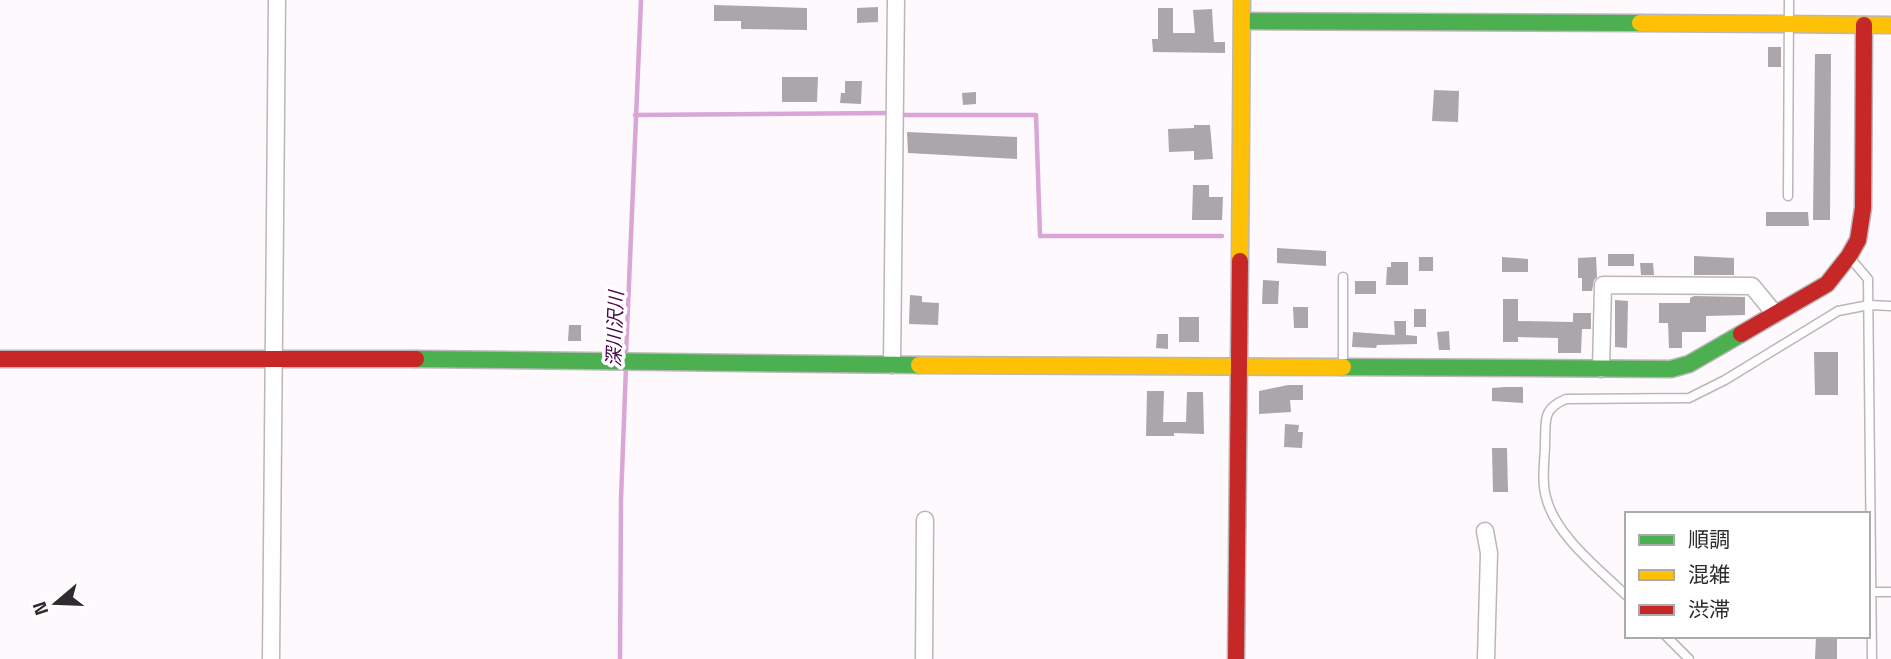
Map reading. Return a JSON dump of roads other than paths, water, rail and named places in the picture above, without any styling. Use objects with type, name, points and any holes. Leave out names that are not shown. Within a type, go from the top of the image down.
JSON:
[{"type":"street","points":[[271,659],[277,0]]},
{"type":"street","points":[[892,365],[897,0]]},
{"type":"street","points":[[1236,659],[1242,0]]},
{"type":"street","points":[[1242,21],[1891,25]]},
{"type":"street","points":[[0,359],[274,358],[892,365],[1671,369],[1689,364],[1827,284],[1858,240],[1863,208],[1864,25]]},
{"type":"street","points":[[1601,369],[1603,285],[1752,286],[1775,314]]},
{"type":"street","points":[[924,659],[925,520]]},
{"type":"street","points":[[1485,531],[1489,553],[1486,659]]},
{"type":"lane","points":[[1788,196],[1789,0]]},
{"type":"lane","points":[[1849,256],[1868,279],[1869,512]]},
{"type":"lane","points":[[1343,276],[1343,368]]},
{"type":"lane","points":[[1625,594],[1561,530],[1550,510],[1545,494],[1546,416],[1552,405],[1566,399],[1689,398],[1725,380],[1838,311],[1868,305],[1891,306]]},
{"type":"lane","points":[[1872,659],[1870,592],[1891,592]]},
{"type":"lane","points":[[1668,638],[1689,659]]},
{"type":"waterway","name":"深川沢川","points":[[626,354],[641,0]]},
{"type":"waterway","points":[[635,115],[889,113]]},
{"type":"waterway","points":[[904,115],[1036,115],[1040,236],[1222,236]]},
{"type":"waterway","name":"深川沢川","points":[[620,659],[621,499],[626,366]]}]
